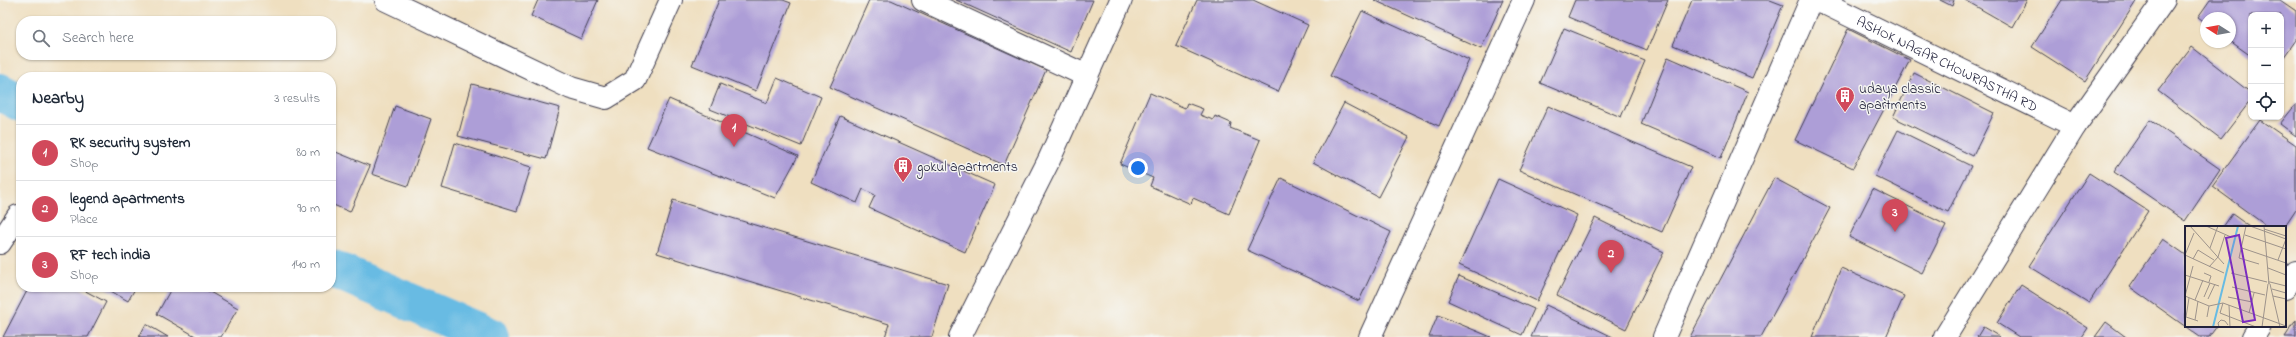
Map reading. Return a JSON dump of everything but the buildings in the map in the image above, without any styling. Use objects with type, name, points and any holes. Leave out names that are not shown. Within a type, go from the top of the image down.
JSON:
[{"type":"street","points":[[386,0],[571,88],[606,98],[635,80],[671,0]]},
{"type":"street","points":[[923,0],[1087,76]]},
{"type":"street","points":[[960,337],[1049,160],[1121,0]]},
{"type":"street","points":[[1370,337],[1524,0]]},
{"type":"street","points":[[1664,337],[1811,0]]},
{"type":"street","name":"ASHOK NAGAR CHOWRASTHA RD","points":[[1818,0],[2075,126]]},
{"type":"street","points":[[1945,337],[2075,126],[2164,0]]},
{"type":"street","points":[[0,243],[16,219]]},
{"type":"street","points":[[2253,337],[2259,327]]},
{"type":"waterway","points":[[0,92],[16,100]]},
{"type":"waterway","points":[[336,270],[491,337]]},
{"type":"place","name":"udaya classic apartments","points":[[1845,113]]},
{"type":"place","name":"RK security system","points":[[734,147]]},
{"type":"place","name":"gokul apartments","points":[[903,183]]},
{"type":"place","name":"RF tech india","points":[[1895,232]]},
{"type":"place","name":"legend apartments","points":[[1611,273]]}]
